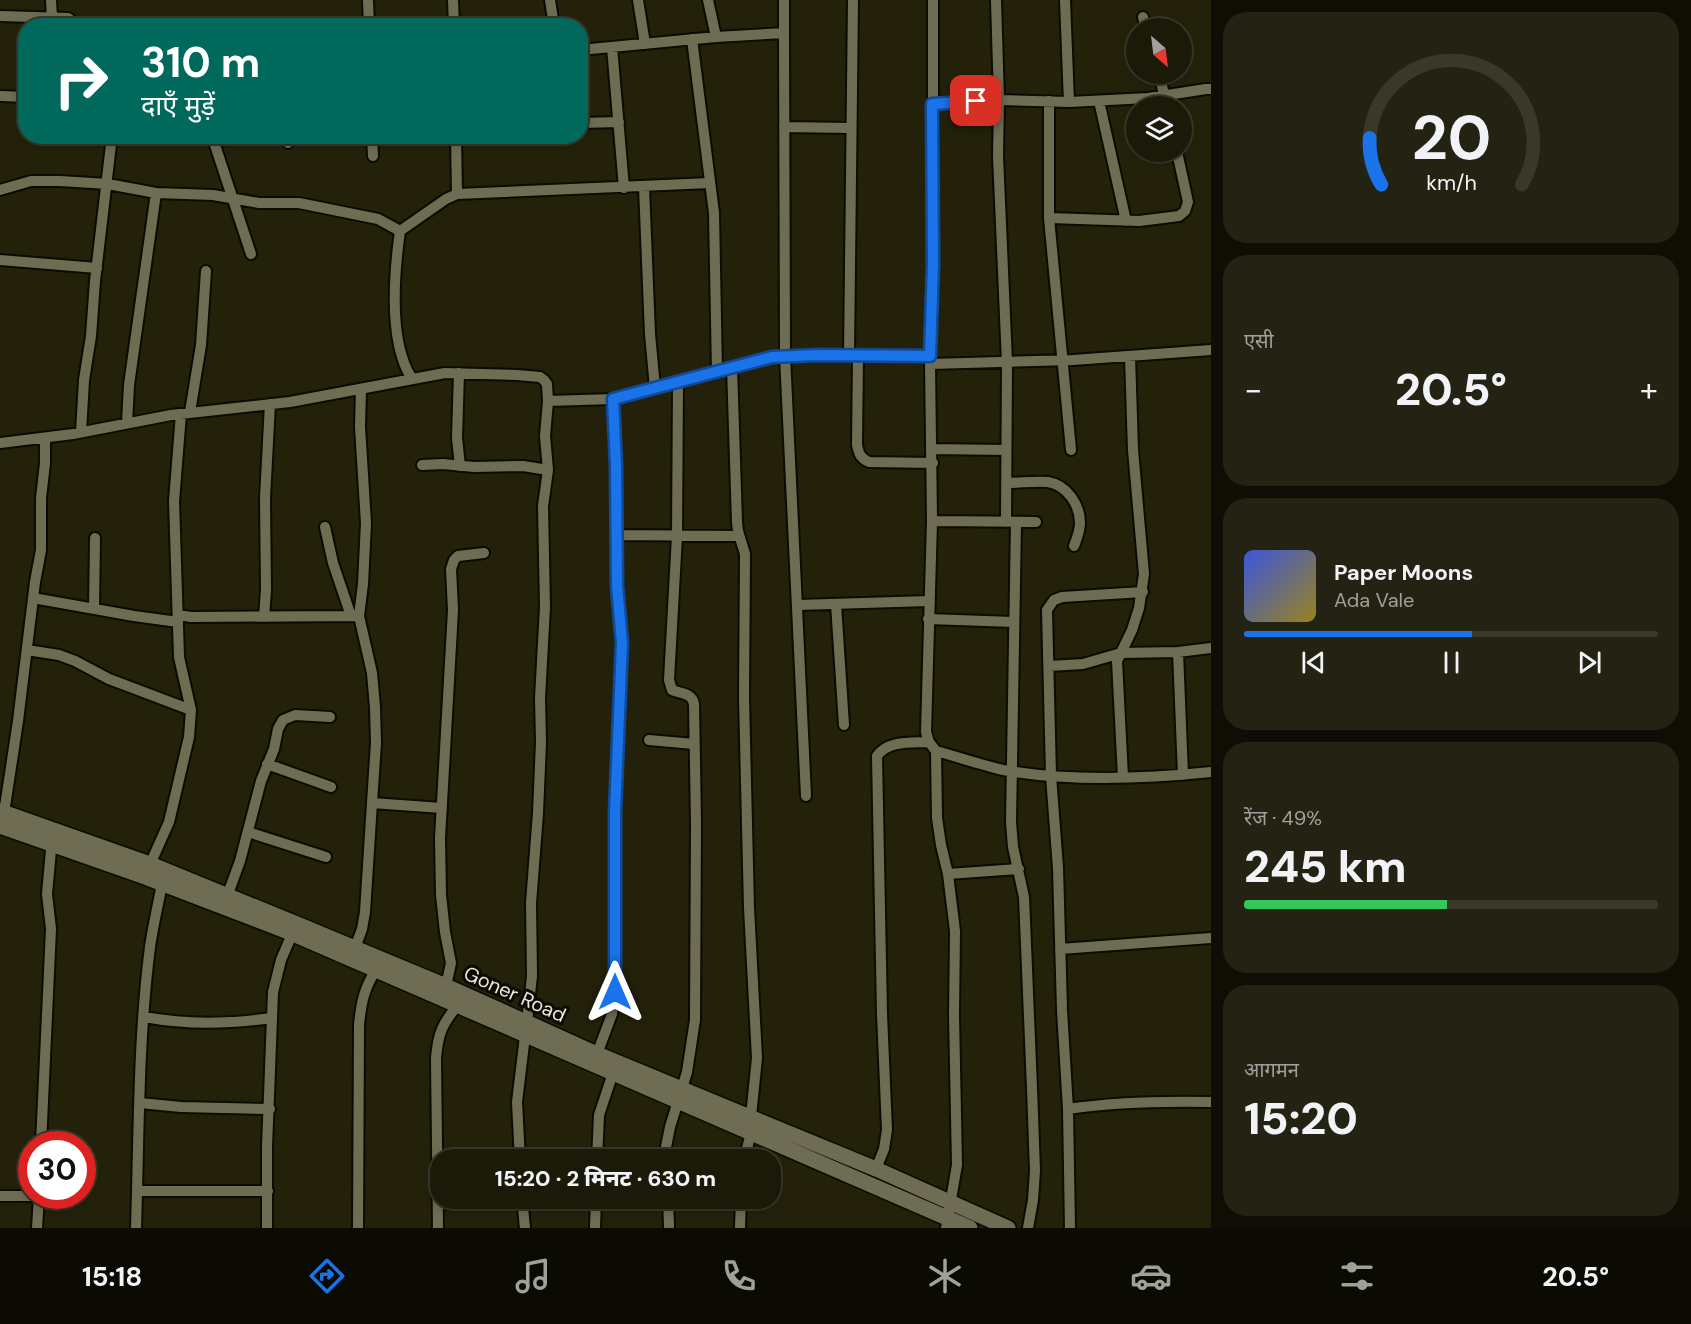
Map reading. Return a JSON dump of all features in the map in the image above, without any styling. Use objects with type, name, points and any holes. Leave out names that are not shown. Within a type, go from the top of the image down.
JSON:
[{"type":"street","points":[[51,0],[52,18]]},
{"type":"street","points":[[368,0],[369,18]]},
{"type":"street","points":[[453,0],[454,18]]},
{"type":"street","points":[[550,0],[553,18]]},
{"type":"street","points":[[638,0],[645,44]]},
{"type":"street","points":[[708,0],[716,37]]},
{"type":"street","points":[[784,0],[785,356],[806,796]]},
{"type":"street","points":[[853,0],[851,128],[857,445],[862,459],[869,462],[933,463]]},
{"type":"street","points":[[933,0],[933,264],[930,360],[933,463],[926,732],[933,746],[937,818],[948,874],[955,931],[954,1039],[957,1166],[947,1224]]},
{"type":"street","points":[[996,0],[999,167],[1007,362],[1006,483],[1011,522],[1014,622],[1012,838],[1024,897],[1035,1171],[1028,1228]]},
{"type":"street","points":[[1065,0],[1069,102]]},
{"type":"street","points":[[0,16],[68,18]]},
{"type":"street","points":[[588,49],[784,33]]},
{"type":"street","points":[[692,39],[714,213],[717,372]]},
{"type":"street","points":[[612,47],[624,188]]},
{"type":"street","points":[[1185,96],[1211,89]]},
{"type":"street","points":[[0,96],[18,97]]},
{"type":"street","points":[[932,104],[999,100],[1126,101]]},
{"type":"street","points":[[1049,101],[1049,218],[1071,450]]},
{"type":"street","points":[[1099,101],[1126,221]]},
{"type":"street","points":[[588,123],[619,122]]},
{"type":"street","points":[[784,127],[851,128]]},
{"type":"street","points":[[81,432],[84,380],[91,336],[111,144]]},
{"type":"street","points":[[215,144],[251,254]]},
{"type":"street","points":[[372,144],[373,156]]},
{"type":"street","points":[[456,144],[457,194]]},
{"type":"street","points":[[1049,218],[1126,221],[1179,216],[1185,211],[1188,202],[1179,162]]},
{"type":"street","points":[[0,190],[31,181],[60,180],[108,184],[156,192],[213,195],[259,202],[299,203],[378,219],[400,231]]},
{"type":"street","points":[[400,231],[457,194],[710,183]]},
{"type":"street","points":[[644,187],[654,388]]},
{"type":"street","points":[[127,423],[129,385],[136,349],[156,192]]},
{"type":"street","points":[[400,231],[396,279],[396,322],[399,350],[405,368],[412,379]]},
{"type":"street","points":[[0,260],[97,268]]},
{"type":"street","points":[[148,871],[169,822],[189,736],[191,710],[179,657],[174,501],[185,413],[201,345],[206,271]]},
{"type":"street","points":[[548,401],[613,399],[772,357],[785,356],[854,355],[1007,362],[1211,350]]},
{"type":"street","points":[[1123,777],[1117,662],[1132,630],[1143,592],[1144,574],[1133,450],[1130,356]]},
{"type":"street","points":[[732,368],[737,522],[745,554],[744,698],[749,908],[757,1058],[751,1116]]},
{"type":"street","points":[[0,443],[45,438],[185,413],[270,404],[445,373],[540,378],[547,384],[545,436],[548,470],[543,506],[545,607],[540,698],[541,742],[531,903],[532,976],[517,1102],[519,1149]]},
{"type":"street","points":[[459,373],[457,438],[460,466]]},
{"type":"street","points":[[666,1149],[693,1046],[695,1020],[696,823],[693,699],[689,695],[672,690],[669,680],[677,536],[678,382]]},
{"type":"street","points":[[355,616],[363,584],[366,523],[360,427],[361,389]]},
{"type":"street","points":[[597,1054],[612,1014],[615,992],[615,812],[622,643],[617,586],[613,399]]},
{"type":"street","points":[[264,617],[270,404]]},
{"type":"street","points":[[1,816],[41,550],[41,498],[45,438]]},
{"type":"street","points":[[933,449],[1006,450]]},
{"type":"street","points":[[422,465],[523,466],[548,470]]},
{"type":"street","points":[[1006,483],[1049,482],[1058,485],[1068,493],[1077,507],[1080,522],[1074,546]]},
{"type":"street","points":[[932,521],[1036,522]]},
{"type":"street","points":[[325,527],[333,563],[355,616],[372,674],[375,706],[376,743],[365,912],[355,948]]},
{"type":"street","points":[[616,535],[739,536]]},
{"type":"street","points":[[94,538],[94,609]]},
{"type":"street","points":[[446,986],[452,963],[445,932],[441,895],[440,838],[453,610],[451,570],[458,556],[484,553]]},
{"type":"street","points":[[1070,1228],[1068,1109],[1058,868],[1051,776],[1047,610],[1054,600],[1062,597],[1143,592]]},
{"type":"street","points":[[33,598],[94,609],[178,618],[355,616]]},
{"type":"street","points":[[798,605],[929,601]]},
{"type":"street","points":[[836,604],[844,724]]},
{"type":"street","points":[[928,619],[1014,622]]},
{"type":"street","points":[[1049,666],[1083,664],[1121,653],[1178,652],[1211,648]]},
{"type":"street","points":[[27,650],[75,661],[109,679],[191,710]]},
{"type":"street","points":[[1178,652],[1183,775]]},
{"type":"street","points":[[225,901],[240,861],[267,764],[283,720],[294,715],[330,717]]},
{"type":"street","points":[[649,740],[694,744]]},
{"type":"street","points":[[876,1169],[884,1149],[887,1130],[882,1014],[877,756],[882,749],[892,745],[933,746],[1012,771],[1051,776],[1123,777],[1211,772]]},
{"type":"street","points":[[267,764],[331,787]]},
{"type":"street","points":[[372,803],[442,808]]},
{"type":"street","name":"Goner Road","points":[[1,816],[294,929],[376,970],[458,1005],[597,1054],[680,1094],[751,1133],[947,1224],[970,1228]]},
{"type":"street","points":[[248,832],[326,857]]},
{"type":"street","points":[[42,1131],[51,929],[47,894],[53,837]]},
{"type":"street","points":[[948,874],[1019,869]]},
{"type":"street","name":"Goner Road","points":[[148,871],[162,884],[225,901]]},
{"type":"street","points":[[136,1228],[137,1145],[144,1017],[150,946],[162,884]]},
{"type":"street","points":[[267,1228],[267,1147],[273,992],[281,960],[294,929]]},
{"type":"street","name":"Goner Road","points":[[294,929],[355,948],[446,986],[613,1073],[751,1116],[1008,1228]]},
{"type":"street","points":[[1060,949],[1211,938]]},
{"type":"street","points":[[358,1228],[359,1025],[361,1003],[367,984],[376,970]]},
{"type":"street","points":[[437,1149],[437,1039],[445,1020],[458,1005]]},
{"type":"street","points":[[144,1017],[198,1024],[235,1023],[272,1018]]},
{"type":"street","points":[[597,1149],[599,1115],[613,1073]]},
{"type":"street","points":[[1068,1109],[1136,1102],[1211,1102]]},
{"type":"street","points":[[140,1103],[181,1107],[270,1109]]},
{"type":"street","points":[[747,1149],[751,1133]]},
{"type":"street","points":[[137,1191],[268,1191]]},
{"type":"street","points":[[0,1196],[18,1196]]},
{"type":"street","points":[[38,1228],[39,1209]]},
{"type":"street","points":[[438,1209],[438,1228]]},
{"type":"street","points":[[524,1209],[525,1228]]},
{"type":"street","points":[[595,1228],[596,1209]]},
{"type":"street","points":[[668,1209],[669,1226]]},
{"type":"street","points":[[740,1228],[741,1209]]},
{"type":"route","points":[[615,992],[615,812],[622,643],[617,586],[613,399],[772,357],[930,356],[933,264],[932,104],[976,101]]}]
